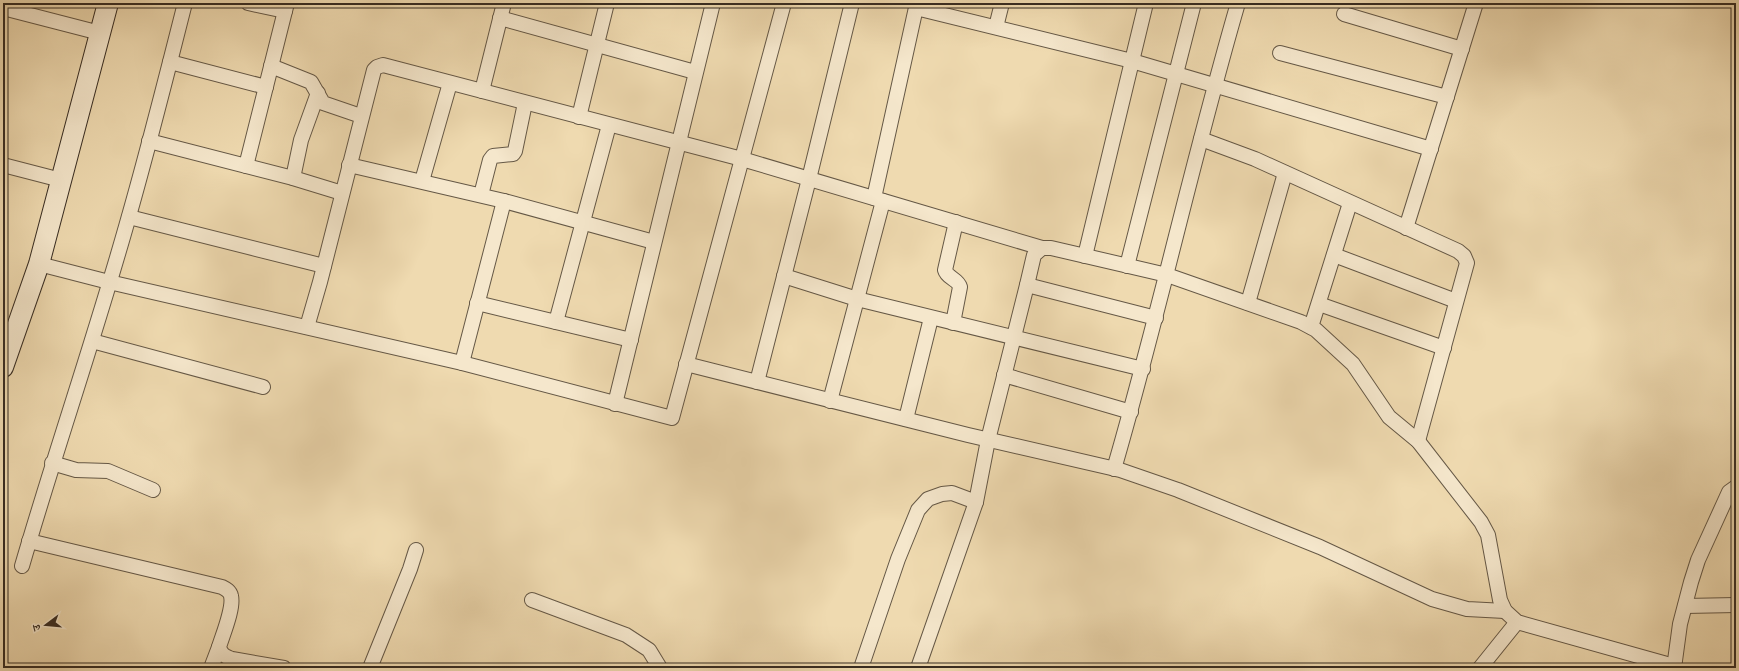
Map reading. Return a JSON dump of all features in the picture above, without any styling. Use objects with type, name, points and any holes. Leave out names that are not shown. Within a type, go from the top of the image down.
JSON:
[{"type":"street","points":[[3,367],[39,264],[108,3]]},
{"type":"street","points":[[22,566],[52,463],[92,341],[129,217],[185,3]]},
{"type":"street","points":[[246,166],[286,7],[248,3]]},
{"type":"street","points":[[482,92],[504,3]]},
{"type":"street","points":[[579,117],[607,3]]},
{"type":"street","points":[[615,404],[713,3]]},
{"type":"street","points":[[39,264],[109,282],[462,363],[672,418],[784,3]]},
{"type":"street","points":[[757,382],[852,3]]},
{"type":"street","points":[[996,27],[1002,3]]},
{"type":"street","points":[[1127,266],[1194,3]]},
{"type":"street","points":[[1114,469],[1143,369],[1214,86],[1238,3]]},
{"type":"street","points":[[1406,228],[1476,3]]},
{"type":"street","points":[[1085,256],[1132,61],[1143,4]]},
{"type":"street","points":[[830,401],[857,299],[916,5],[996,27],[1132,61],[1431,149]]},
{"type":"street","points":[[5,6],[100,33]]},
{"type":"street","points":[[1344,14],[1462,48]]},
{"type":"street","points":[[500,18],[695,72]]},
{"type":"street","points":[[1280,53],[1447,98]]},
{"type":"street","points":[[170,62],[266,87]]},
{"type":"street","points":[[307,327],[374,70],[378,66],[383,65],[742,159],[1042,248],[1085,256],[1167,275],[1301,322],[1311,327],[1353,364],[1389,417],[1418,441],[1473,511],[1488,535],[1500,600],[1506,611],[1517,622],[1643,663],[1674,667],[1685,606],[1698,560],[1729,492],[1736,487]]},
{"type":"street","points":[[271,66],[311,82],[323,103],[361,116]]},
{"type":"street","points":[[422,181],[450,83]]},
{"type":"street","points":[[293,178],[300,140],[318,93]]},
{"type":"street","points":[[481,195],[490,160],[493,156],[507,156],[513,154],[515,151],[525,103]]},
{"type":"street","points":[[556,322],[609,125]]},
{"type":"street","points":[[1201,139],[1255,159],[1350,203],[1458,250],[1464,256],[1467,263],[1418,441]]},
{"type":"street","points":[[149,141],[293,178],[342,193]]},
{"type":"street","points":[[3,165],[61,180]]},
{"type":"street","points":[[349,165],[481,195],[654,242]]},
{"type":"street","points":[[1248,303],[1285,173]]},
{"type":"street","points":[[462,363],[504,201]]},
{"type":"street","points":[[1311,327],[1350,203]]},
{"type":"street","points":[[129,217],[324,266]]},
{"type":"street","points":[[954,323],[960,284],[948,275],[945,270],[956,222]]},
{"type":"street","points":[[918,668],[976,502],[988,440],[1034,256],[1042,248]]},
{"type":"street","points":[[1334,255],[1456,301]]},
{"type":"street","points":[[784,276],[857,299],[1143,369]]},
{"type":"street","points":[[1027,285],[1156,318]]},
{"type":"street","points":[[477,303],[631,340]]},
{"type":"street","points":[[1318,304],[1444,348]]},
{"type":"street","points":[[906,420],[931,318]]},
{"type":"street","points":[[92,341],[263,387]]},
{"type":"street","points":[[686,364],[906,420],[1114,469],[1178,490],[1320,547],[1432,599],[1467,609],[1506,611]]},
{"type":"street","points":[[1004,375],[1131,412]]},
{"type":"street","points":[[52,463],[76,470],[100,469],[108,471],[152,490]]},
{"type":"street","points":[[861,668],[898,559],[918,510],[928,499],[942,494],[952,493],[976,502]]},
{"type":"street","points":[[29,541],[222,587],[229,591],[232,596],[230,608],[219,647],[211,668]]},
{"type":"street","points":[[370,668],[410,569],[416,550]]},
{"type":"street","points":[[532,600],[626,635],[649,650],[660,668]]},
{"type":"street","points":[[1685,606],[1736,605]]},
{"type":"street","points":[[1480,668],[1517,622]]},
{"type":"street","points":[[219,647],[224,656],[232,659],[284,668]]}]
